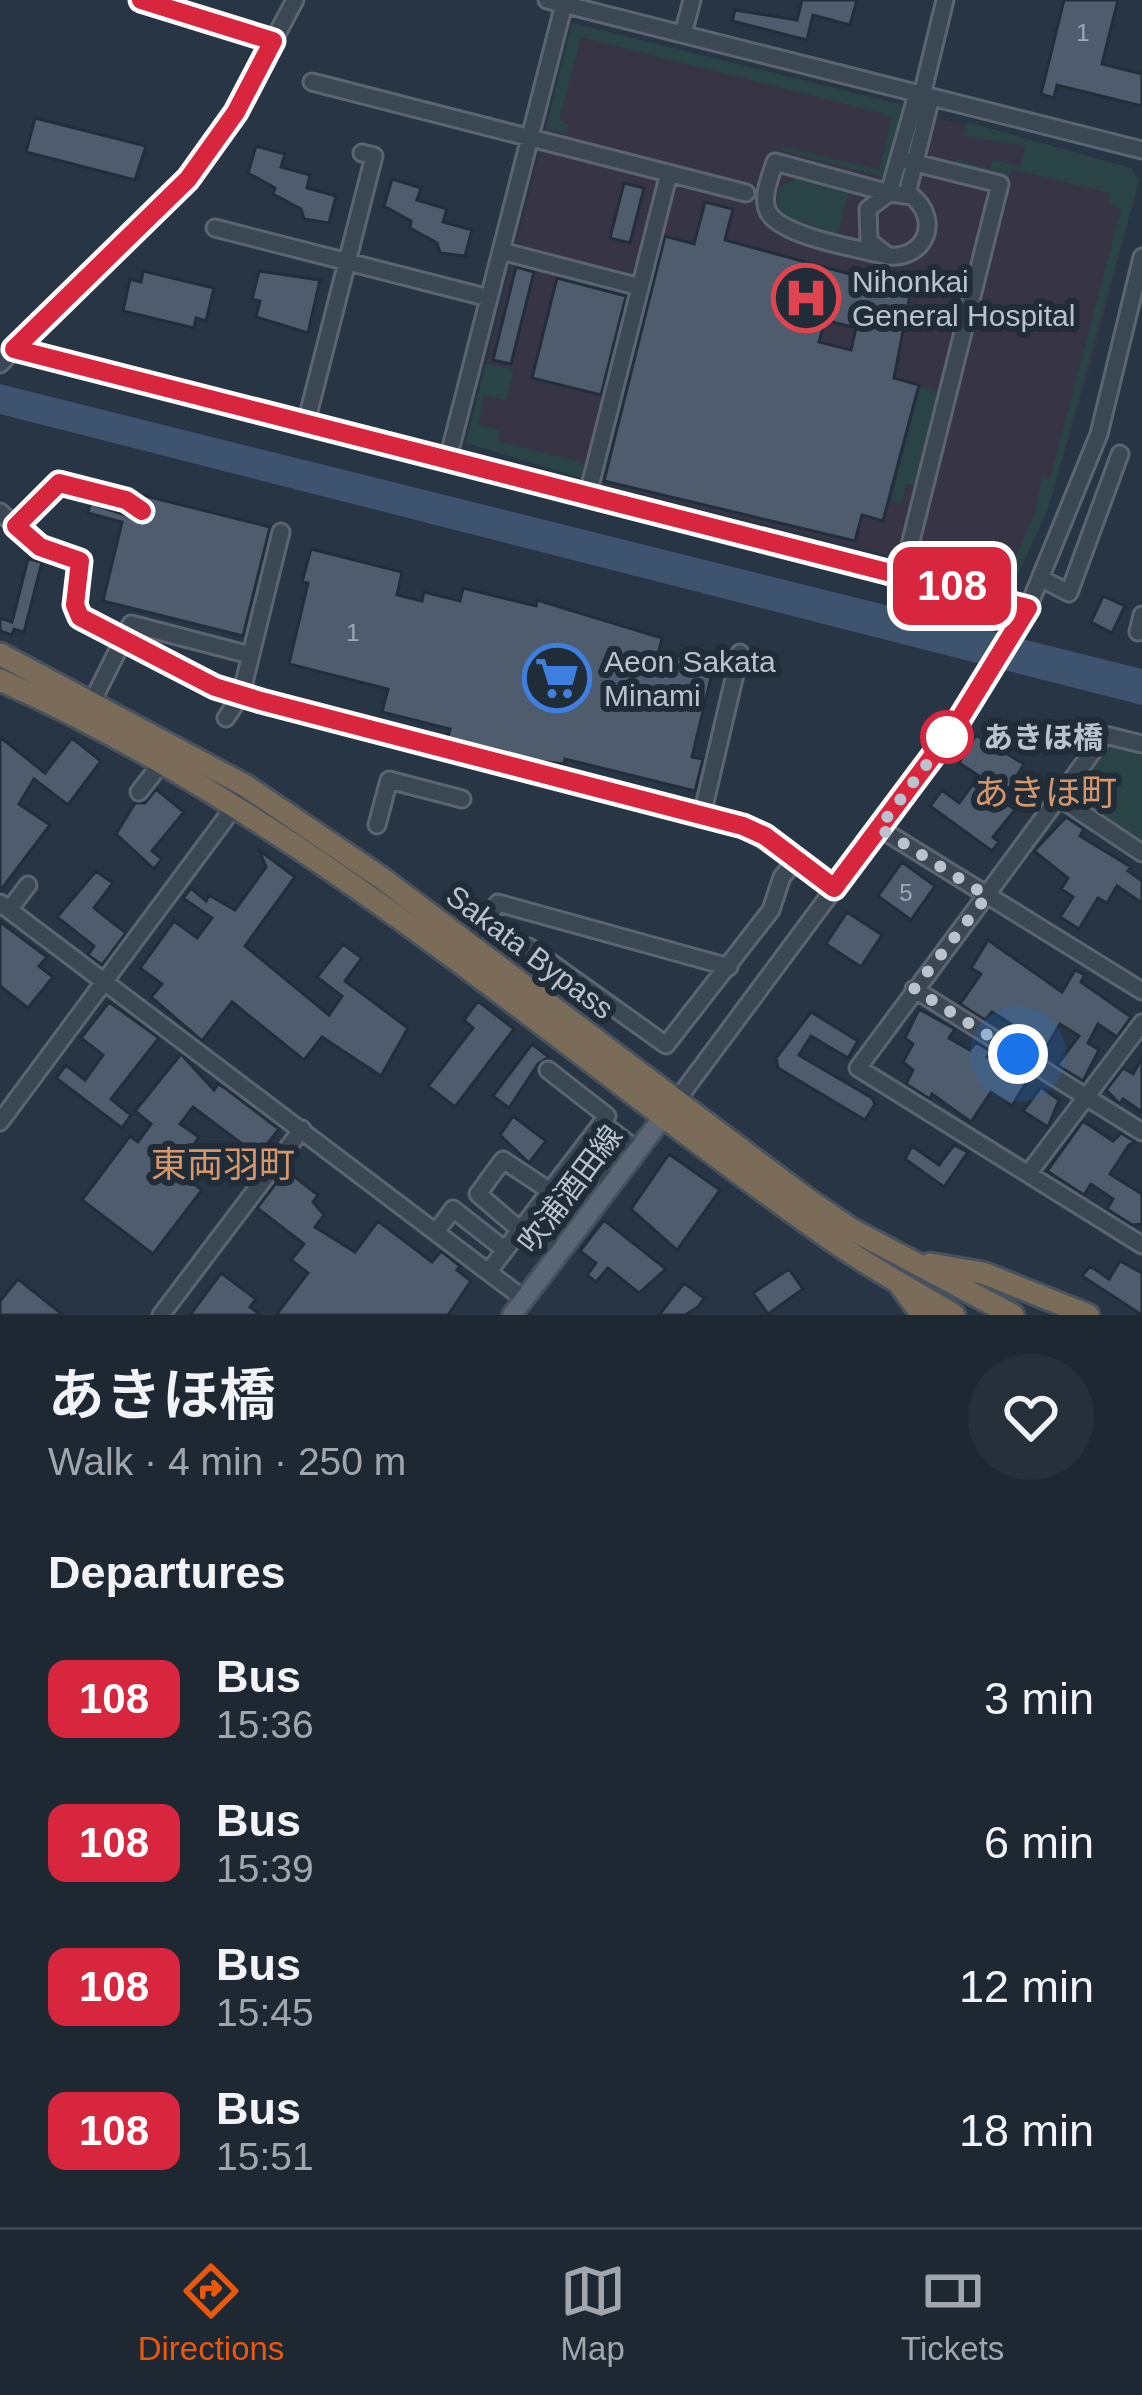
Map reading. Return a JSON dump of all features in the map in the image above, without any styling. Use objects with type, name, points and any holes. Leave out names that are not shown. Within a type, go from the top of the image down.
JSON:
[{"type":"highway","name":"Sakata Bypass","points":[[0,654],[94,700],[246,786],[469,944],[670,1109],[833,1229],[902,1270],[1013,1315]]},
{"type":"highway","name":"Sakata Bypass","points":[[0,680],[236,803],[606,1075],[670,1109]]},
{"type":"highway","name":"Sakata Bypass","points":[[902,1270],[955,1315]]},
{"type":"highway","points":[[922,1315],[902,1270],[983,1273],[1088,1315]]},
{"type":"main road","name":"吹浦酒田線","points":[[518,1307],[670,1109]]},
{"type":"street","points":[[141,0],[273,41]]},
{"type":"street","points":[[0,364],[188,179],[236,112],[295,0]]},
{"type":"street","points":[[682,34],[692,0]]},
{"type":"street","points":[[888,256],[874,248],[864,225],[873,202],[890,193],[907,161],[945,0]]},
{"type":"street","points":[[448,459],[530,138],[558,2],[1142,150]]},
{"type":"street","points":[[312,82],[746,193]]},
{"type":"street","points":[[306,423],[374,156],[362,153]]},
{"type":"street","points":[[907,161],[908,194]]},
{"type":"street","points":[[904,573],[1000,184],[907,161]]},
{"type":"street","points":[[775,162],[890,193],[908,194],[924,208],[928,232],[913,253],[888,256],[781,227],[765,203],[775,162]]},
{"type":"street","points":[[588,494],[669,173]]},
{"type":"street","points":[[214,228],[489,298]]},
{"type":"street","points":[[501,251],[640,286]]},
{"type":"street","points":[[670,1109],[983,685],[1028,608],[1099,434],[1142,257]]},
{"type":"street","points":[[14,349],[1028,608]]},
{"type":"street","points":[[1042,579],[1069,593],[1120,454]]},
{"type":"street","points":[[16,526],[59,483],[126,500],[142,511]]},
{"type":"street","points":[[1079,489],[1105,496]]},
{"type":"street","points":[[0,512],[44,549],[78,559],[82,573],[77,614],[241,695],[755,831],[834,888]]},
{"type":"street","points":[[226,718],[241,695],[281,532]]},
{"type":"street","points":[[94,700],[131,624],[250,656]]},
{"type":"street","points":[[701,815],[740,653]]},
{"type":"street","points":[[1142,744],[1106,735],[858,1068],[1142,1245]]},
{"type":"street","points":[[139,792],[163,761]]},
{"type":"street","points":[[377,825],[388,780],[463,799]]},
{"type":"street","points":[[1058,797],[1142,853]]},
{"type":"street","points":[[0,1122],[236,803]]},
{"type":"street","points":[[879,828],[1142,992]]},
{"type":"street","points":[[529,947],[666,1045],[771,910],[782,877],[797,859]]},
{"type":"street","points":[[28,885],[5,906],[489,1271],[518,1307]]},
{"type":"street","points":[[469,944],[498,902],[729,967]]},
{"type":"street","points":[[914,989],[1142,1132]]},
{"type":"street","points":[[1028,1174],[1142,1023]]},
{"type":"street","points":[[489,1271],[607,1116],[550,1072],[572,1048]]},
{"type":"street","points":[[587,1100],[606,1075]]},
{"type":"street","points":[[602,1123],[638,1150]]},
{"type":"street","points":[[161,1315],[302,1129]]},
{"type":"street","points":[[502,1144],[552,1188]]},
{"type":"street","points":[[577,1156],[613,1183]]},
{"type":"street","points":[[552,1188],[503,1160],[478,1194],[560,1252]]},
{"type":"street","points":[[436,1232],[452,1210],[505,1250]]},
{"type":"shaded area","name":"Nihonkai General Hospital","points":[[572,23],[1131,168],[1139,181],[1096,347],[1049,506],[1013,586],[584,479],[466,443]]},
{"type":"green space","points":[[572,23],[904,105],[886,178],[780,150],[781,146],[879,170],[892,116],[581,37],[559,120],[569,124],[566,134],[546,128]]},
{"type":"green space","points":[[967,122],[1131,168],[1139,181],[1049,506],[1013,586],[915,563],[920,546],[1011,568],[1035,513],[1042,477],[1050,479],[1121,209],[1108,204],[1110,193],[1012,169],[1009,178],[955,164],[957,159],[990,169],[993,159],[1020,167],[1025,146],[963,136]]},
{"type":"green space","points":[[796,179],[849,191],[838,234],[779,214],[778,188]]},
{"type":"green space","points":[[486,363],[514,370],[506,400],[484,395],[478,425],[500,430],[498,441],[584,463],[584,479],[466,443]]},
{"type":"green space","points":[[920,387],[938,392],[914,485],[906,484],[901,504],[891,501]]},
{"type":"green space","points":[[1112,745],[1142,753],[1142,841],[1072,796]]},
{"type":"water","points":[[0,384],[1142,669],[1142,705],[0,414]]},
{"type":"building","points":[[802,0],[857,0],[850,25],[813,15],[807,40],[732,21],[735,10],[797,20]]},
{"type":"building","points":[[1064,0],[1118,0],[1102,64],[1142,74],[1142,106],[1057,85],[1054,98],[1041,94]]},
{"type":"building","points":[[35,118],[146,146],[135,180],[26,152]]},
{"type":"building","points":[[256,146],[285,154],[281,167],[310,175],[307,188],[336,196],[329,223],[304,219],[301,209],[248,173]]},
{"type":"building","points":[[392,179],[421,188],[417,200],[447,209],[443,222],[472,230],[465,256],[440,253],[437,243],[410,228],[411,221],[384,206]]},
{"type":"building","points":[[624,183],[644,188],[630,243],[610,238]]},
{"type":"building","points":[[705,202],[733,209],[725,240],[857,276],[861,287],[884,293],[893,285],[911,290],[894,378],[919,385],[883,521],[862,515],[855,541],[604,481],[665,236],[694,244]],"holes":[[[825,320],[856,328],[851,350],[819,342]]]},
{"type":"building","points":[[516,267],[534,272],[511,364],[493,360]]},
{"type":"building","points":[[143,271],[214,288],[206,321],[196,318],[194,328],[123,311],[130,279],[141,282]]},
{"type":"building","points":[[259,271],[320,280],[308,333],[256,317],[260,301],[252,299]]},
{"type":"building","points":[[557,278],[626,296],[601,395],[532,378]]},
{"type":"building","points":[[138,494],[270,527],[243,636],[103,601],[122,522],[88,513],[90,503],[145,522],[152,507]]},
{"type":"building","name":"Aeon Sakata Minami","points":[[311,549],[402,572],[397,595],[422,601],[424,592],[460,601],[463,588],[536,606],[537,600],[662,638],[659,651],[714,665],[692,757],[703,759],[695,791],[565,759],[564,764],[538,761],[448,737],[450,729],[382,712],[388,689],[289,664]]},
{"type":"building","points":[[28,559],[42,562],[24,632],[14,629],[12,635],[0,631],[0,618],[12,622]]},
{"type":"building","points":[[1103,596],[1125,606],[1112,633],[1091,622]]},
{"type":"building","points":[[976,735],[1024,764],[1002,800],[1015,810],[993,837],[999,842],[992,851],[930,806],[942,790],[959,803],[979,776],[959,763]]},
{"type":"building","points":[[0,737],[45,773],[72,738],[101,761],[68,805],[34,779],[19,804],[50,825],[0,891]]},
{"type":"building","points":[[156,789],[184,812],[152,851],[162,859],[154,869],[116,834],[135,803],[145,803]]},
{"type":"building","points":[[1066,817],[1084,829],[1080,836],[1131,867],[1128,871],[1142,881],[1142,903],[1117,886],[1107,903],[1098,898],[1079,929],[1060,917],[1073,897],[1061,889],[1068,878],[1034,851]]},
{"type":"building","points":[[259,850],[295,877],[245,946],[329,1015],[342,996],[317,977],[343,944],[362,958],[345,981],[408,1028],[381,1076],[322,1037],[304,1060],[232,1002],[202,1041],[151,997],[162,984],[140,968],[174,921],[197,938],[212,918],[183,898],[191,888],[206,901],[209,895],[235,910],[266,867]]},
{"type":"building","points":[[902,862],[935,886],[911,920],[878,896]]},
{"type":"building","points":[[96,871],[113,883],[94,908],[126,933],[102,965],[88,955],[94,946],[57,917]]},
{"type":"building","points":[[847,912],[882,935],[861,967],[826,944]]},
{"type":"building","points":[[0,922],[47,957],[39,966],[53,977],[28,1008],[0,986]]},
{"type":"building","points":[[988,940],[1062,992],[1075,970],[1085,975],[1081,982],[1131,1017],[1117,1037],[1098,1024],[1088,1043],[1099,1050],[1083,1081],[1057,1065],[1079,1036],[1060,1024],[1042,1055],[1024,1044],[1030,1036],[992,1012],[985,1020],[960,1004],[981,974],[971,968]]},
{"type":"building","points":[[478,1001],[514,1029],[455,1107],[428,1086],[473,1028],[464,1020]]},
{"type":"building","points":[[109,1002],[159,1038],[111,1099],[131,1115],[122,1128],[56,1078],[66,1065],[85,1080],[103,1055],[81,1038]]},
{"type":"building","points":[[919,1009],[955,1029],[949,1038],[970,1050],[976,1042],[990,1051],[987,1057],[1030,1076],[1012,1106],[991,1092],[971,1122],[932,1094],[930,1099],[906,1084],[913,1070],[903,1062],[913,1044],[905,1038]]},
{"type":"building","points":[[811,1012],[858,1041],[848,1058],[811,1036],[799,1055],[872,1098],[875,1104],[865,1120],[778,1068],[776,1058]]},
{"type":"building","points":[[532,1044],[549,1057],[538,1064],[509,1108],[493,1096]]},
{"type":"building","points":[[181,1054],[214,1090],[218,1084],[225,1088],[279,1129],[258,1156],[193,1107],[180,1124],[199,1137],[189,1152],[204,1163],[190,1181],[202,1190],[153,1254],[82,1200],[130,1136],[138,1142],[151,1124],[135,1111]]},
{"type":"building","points":[[1142,1058],[1142,1112],[1123,1099],[1120,1104],[1106,1090],[1123,1068],[1133,1074]]},
{"type":"building","points":[[1041,1087],[1059,1100],[1048,1127],[1023,1111]]},
{"type":"building","points":[[513,1116],[546,1141],[529,1163],[500,1135]]},
{"type":"building","points":[[1083,1121],[1113,1141],[1121,1133],[1136,1142],[1110,1174],[1142,1194],[1142,1224],[1132,1225],[1107,1209],[1113,1199],[1091,1184],[1084,1195],[1047,1171]]},
{"type":"building","points":[[954,1145],[968,1152],[944,1187],[905,1159],[912,1146],[939,1165]]},
{"type":"building","points":[[669,1154],[720,1190],[677,1250],[631,1209]]},
{"type":"building","points":[[286,1170],[318,1195],[313,1202],[324,1215],[315,1227],[355,1252],[378,1221],[432,1262],[441,1251],[460,1266],[457,1270],[471,1281],[448,1315],[276,1315],[308,1273],[291,1260],[304,1244],[257,1208]]},
{"type":"building","points":[[604,1220],[666,1269],[639,1293],[608,1268],[596,1282],[587,1275],[596,1263],[580,1251]]},
{"type":"building","points":[[1120,1261],[1142,1273],[1142,1315],[1082,1276],[1090,1266],[1109,1279]]},
{"type":"building","points":[[789,1269],[803,1289],[768,1314],[753,1293]]},
{"type":"building","points":[[221,1273],[256,1299],[250,1307],[261,1315],[190,1315]]},
{"type":"building","points":[[18,1279],[63,1315],[0,1315],[0,1301]]},
{"type":"building","points":[[684,1283],[704,1298],[698,1307],[685,1315],[659,1315]]},
{"type":"bus line","name":"108","points":[[141,0],[195,13],[273,41],[220,138],[188,179],[14,349],[1028,608],[956,725],[834,888],[765,836],[743,826],[215,687],[84,621],[75,605],[80,561],[40,547],[16,526],[59,483],[126,500],[142,511]]},
{"type":"place","name":"Nihonkai General Hospital","points":[[806,298]]},
{"type":"place","name":"Aeon Sakata Minami","points":[[557,678]]},
{"type":"place","name":"あきほ橋","points":[[947,737]]},
{"type":"district","name":"あきほ町","points":[[1045,792]]},
{"type":"district","name":"東両羽町","points":[[223,1164]]},
{"type":"route","points":[[947,737],[956,725],[879,828],[987,896],[914,989],[1018,1054]]}]
